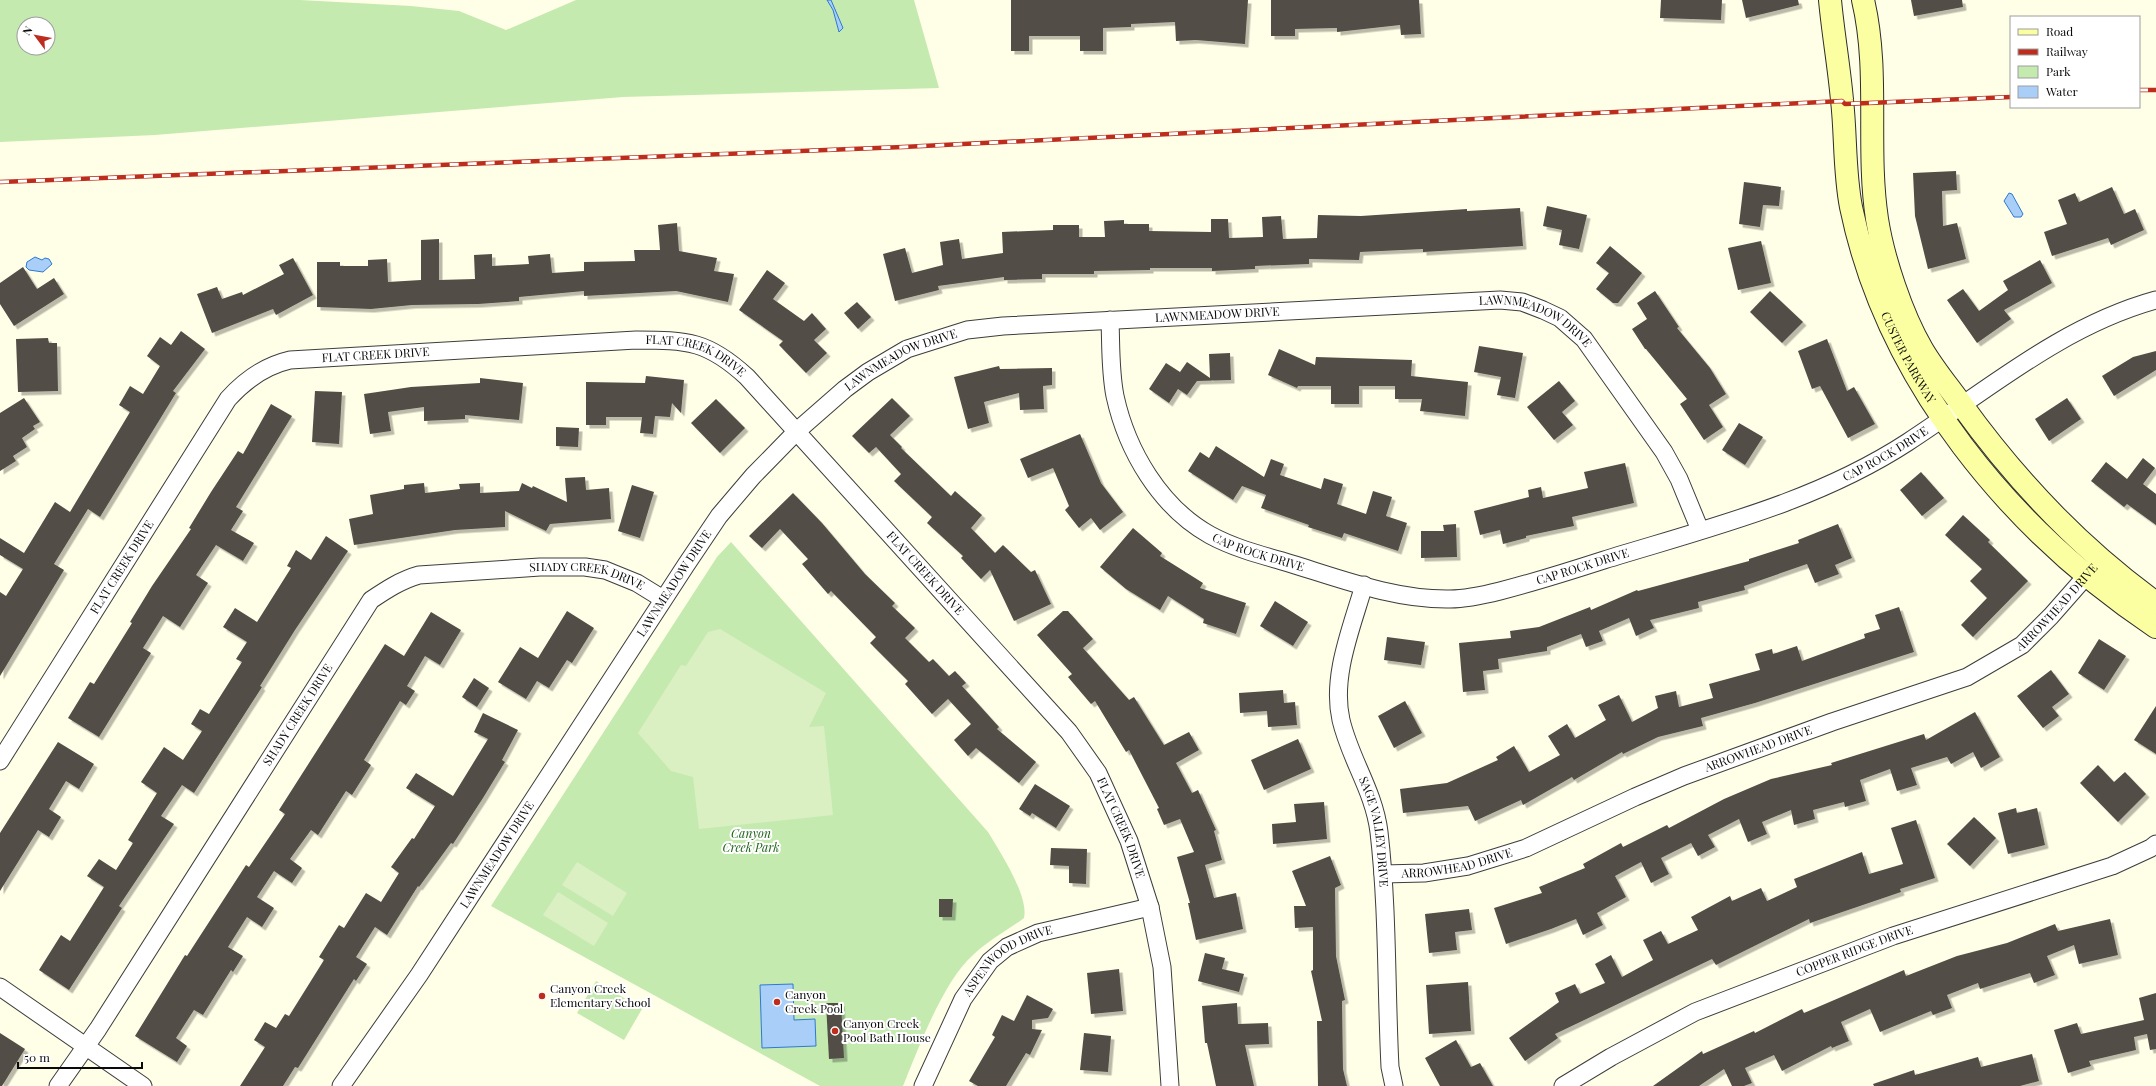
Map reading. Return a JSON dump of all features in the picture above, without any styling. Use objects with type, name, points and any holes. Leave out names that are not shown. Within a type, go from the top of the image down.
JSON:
[{"type":"street","name":"CUSTER PARKWAY","points":[[1830,0],[1842,101],[1846,166],[1851,206],[1860,244],[1886,316],[1910,364],[1943,417],[1978,466],[2008,502],[2048,542],[2156,603]]},
{"type":"street","name":"CUSTER PARKWAY","points":[[1864,0],[1870,35],[1874,104],[1871,167],[1877,220],[1886,258],[1907,318],[1921,348],[1987,439],[2093,567],[2115,599],[2156,627]]},
{"type":"street","name":"LAWNMEADOW DRIVE","points":[[341,1086],[424,969],[663,599],[719,516],[753,476],[797,431],[851,384],[907,349],[967,330],[984,328],[1500,300],[1534,306],[1560,318],[1584,339],[1664,452],[1679,479],[1700,530]]},
{"type":"street","name":"CAP ROCK DRIVE","points":[[1110,320],[1113,383],[1123,423],[1145,471],[1165,498],[1182,515],[1209,535],[1245,551],[1396,594],[1432,599],[1455,600],[1530,583],[1808,495],[1874,463],[2016,368],[2079,330],[2109,315],[2156,300]]},
{"type":"street","name":"FLAT CREEK DRIVE","points":[[0,761],[228,399],[254,374],[278,363],[290,360],[636,340],[687,341],[712,350],[737,368],[797,431],[1069,732],[1098,773],[1129,841],[1150,907],[1162,967],[1170,1086]]},
{"type":"street","name":"SHADY CREEK DRIVE","points":[[58,1086],[371,600],[389,588],[409,578],[419,576],[540,567],[585,567],[605,570],[637,583],[663,599]]},
{"type":"street","name":"ARROWHEAD DRIVE","points":[[1383,874],[1424,873],[1468,866],[1526,848],[1635,797],[1684,776],[1832,722],[1967,677],[2022,645],[2093,567]]},
{"type":"street","name":"SAGE VALLEY DRIVE","points":[[1364,585],[1341,668],[1339,693],[1341,720],[1349,743],[1368,786],[1377,823],[1383,874],[1390,1067],[1394,1086]]},
{"type":"street","name":"COPPER RIDGE DRIVE","points":[[1563,1086],[1611,1057],[1695,1012],[1893,936],[2112,866],[2151,848],[2156,844]]},
{"type":"street","name":"ASPENWOOD DRIVE","points":[[923,1086],[963,998],[990,961],[1007,947],[1038,933],[1150,907]]},
{"type":"street","points":[[0,987],[143,1086]]},
{"type":"green space","points":[[0,0],[300,0],[411,6],[459,11],[506,30],[576,0],[914,0],[939,88],[623,97],[155,135],[0,142]]},
{"type":"green space","name":"Canyon Creek Park","points":[[731,542],[988,832],[1006,862],[1018,886],[1022,898],[1024,918],[974,954],[952,981],[942,997],[924,1034],[903,1086],[820,1086],[491,906],[717,557]]},
{"type":"green space","points":[[720,629],[826,693],[809,727],[824,726],[833,815],[699,829],[693,777],[671,771],[638,733],[681,665],[686,666],[708,632]]},
{"type":"green space","points":[[577,862],[627,893],[613,916],[562,885]]},
{"type":"green space","points":[[558,892],[608,923],[594,946],[543,915]]},
{"type":"green space","points":[[596,981],[642,1009],[624,1040],[577,1013]]},
{"type":"water","points":[[827,0],[831,0],[843,28],[839,32],[833,10]]},
{"type":"water","points":[[2009,193],[2012,194],[2023,214],[2021,217],[2014,217],[2004,201]]},
{"type":"water","points":[[35,257],[42,260],[45,258],[49,259],[52,264],[43,272],[29,270],[26,267],[27,262]]},
{"type":"water","name":"Canyon Creek Pool","points":[[793,984],[794,1020],[815,1019],[816,1046],[762,1048],[760,985]]},
{"type":"building","points":[[1011,0],[1248,0],[1245,44],[1196,40],[1176,41],[1175,22],[1131,24],[1131,27],[1103,28],[1103,51],[1080,51],[1080,36],[1029,36],[1029,51],[1011,51]]},
{"type":"building","points":[[1271,0],[1419,0],[1421,34],[1401,35],[1400,25],[1337,32],[1337,28],[1295,29],[1295,36],[1271,36]]},
{"type":"building","points":[[1661,0],[1722,0],[1721,20],[1660,18]]},
{"type":"building","points":[[1742,0],[1798,0],[1799,5],[1746,18]]},
{"type":"building","points":[[1911,0],[1962,0],[1963,7],[1914,16]]},
{"type":"building","points":[[1956,171],[1957,190],[1942,191],[1943,226],[1957,223],[1966,259],[1928,269],[1915,216],[1913,173]]},
{"type":"building","points":[[1744,182],[1781,187],[1779,206],[1763,205],[1760,227],[1739,224]]},
{"type":"building","points":[[2112,187],[2124,214],[2135,209],[2144,230],[2111,245],[2108,238],[2052,256],[2044,232],[2067,224],[2058,200],[2075,193],[2079,202]]},
{"type":"building","points":[[1547,206],[1587,215],[1579,249],[1559,245],[1562,230],[1543,226]]},
{"type":"building","points":[[1520,208],[1523,246],[1423,252],[1423,249],[1360,252],[1359,260],[1309,259],[1309,264],[1255,266],[1255,269],[1212,271],[1212,268],[1150,268],[1150,270],[1094,271],[1094,274],[1042,274],[1042,279],[1004,280],[1004,277],[938,286],[939,290],[895,301],[883,254],[905,248],[912,273],[943,265],[940,242],[959,239],[962,259],[1003,253],[1002,232],[1053,230],[1053,225],[1079,225],[1079,237],[1105,237],[1104,221],[1124,220],[1124,224],[1149,224],[1149,231],[1211,232],[1211,219],[1228,219],[1229,238],[1263,237],[1262,217],[1281,216],[1283,239],[1317,238],[1318,215],[1361,216],[1467,209],[1467,211]]},
{"type":"building","points":[[677,223],[679,251],[717,258],[714,271],[734,274],[728,302],[676,291],[584,296],[584,291],[519,297],[519,301],[478,304],[412,305],[371,309],[317,307],[317,262],[340,262],[340,266],[368,266],[368,260],[387,259],[388,282],[421,280],[421,240],[439,239],[439,280],[475,279],[474,255],[492,254],[492,266],[529,264],[528,256],[550,254],[552,273],[584,271],[584,262],[635,261],[634,250],[660,250],[658,225]]},
{"type":"building","points":[[1761,241],[1771,283],[1738,290],[1728,248]]},
{"type":"building","points":[[1610,246],[1642,273],[1618,303],[1613,303],[1596,289],[1609,273],[1596,263]]},
{"type":"building","points":[[293,258],[313,295],[276,315],[273,309],[212,333],[197,294],[217,287],[222,299],[242,292],[243,295],[284,274],[279,265]]},
{"type":"building","points":[[2040,260],[2052,283],[2004,310],[2011,319],[1977,343],[1947,300],[1963,289],[1979,311],[2008,290],[2003,281]]},
{"type":"building","points":[[23,267],[37,289],[54,278],[64,294],[14,326],[0,304],[0,283]]},
{"type":"building","points":[[767,270],[785,283],[773,299],[804,321],[812,313],[826,329],[814,340],[827,353],[806,373],[779,345],[783,341],[739,310]]},
{"type":"building","points":[[1655,291],[1679,327],[1677,328],[1710,368],[1726,394],[1709,405],[1723,427],[1704,440],[1680,404],[1687,399],[1645,349],[1632,329],[1647,319],[1637,303]]},
{"type":"building","points":[[1770,291],[1803,322],[1782,343],[1750,312]]},
{"type":"building","points":[[857,302],[871,317],[858,329],[844,313]]},
{"type":"building","points":[[181,331],[205,349],[173,391],[176,393],[100,517],[88,509],[54,564],[64,570],[0,676],[0,592],[6,596],[23,569],[0,555],[0,538],[24,553],[55,502],[70,512],[130,412],[119,405],[130,386],[143,394],[160,366],[147,356],[160,337],[171,345]]},
{"type":"building","points":[[48,338],[49,343],[57,343],[58,391],[18,392],[16,339]]},
{"type":"building","points":[[1827,339],[1847,391],[1854,387],[1875,424],[1848,438],[1820,386],[1812,389],[1798,351]]},
{"type":"building","points":[[1479,346],[1523,353],[1515,398],[1497,395],[1501,377],[1474,372]]},
{"type":"building","points":[[1279,349],[1315,365],[1316,357],[1412,360],[1411,376],[1468,382],[1465,416],[1420,411],[1422,399],[1395,399],[1395,386],[1359,386],[1359,404],[1331,404],[1331,386],[1298,386],[1297,388],[1268,375]]},
{"type":"building","points":[[2156,351],[2156,370],[2114,396],[2102,376],[2133,357]]},
{"type":"building","points":[[1230,353],[1231,380],[1197,381],[1187,395],[1178,389],[1169,403],[1149,389],[1166,363],[1180,372],[1187,362],[1210,378],[1209,354]]},
{"type":"building","points":[[999,366],[1000,369],[1052,368],[1052,385],[1043,386],[1044,409],[1020,410],[1019,393],[984,402],[989,423],[968,429],[954,377]]},
{"type":"building","points":[[646,376],[684,380],[681,413],[672,403],[670,417],[655,416],[653,434],[640,433],[642,417],[606,417],[606,425],[586,425],[586,382],[645,383]]},
{"type":"building","points":[[480,378],[523,383],[519,420],[465,415],[465,419],[424,421],[424,407],[388,412],[391,431],[370,434],[364,394],[411,387],[480,383]]},
{"type":"building","points":[[1559,381],[1575,401],[1562,412],[1573,425],[1554,440],[1527,407]]},
{"type":"building","points":[[315,391],[342,392],[339,444],[312,442]]},
{"type":"building","points":[[24,398],[40,422],[33,426],[35,429],[22,438],[27,447],[13,456],[16,461],[0,471],[0,413]]},
{"type":"building","points":[[892,398],[910,416],[890,435],[902,447],[901,448],[951,496],[955,491],[982,515],[971,528],[995,553],[1003,545],[1031,572],[1035,570],[1051,604],[1014,621],[990,570],[981,579],[961,558],[963,556],[927,523],[932,517],[894,481],[901,474],[876,447],[869,453],[852,436]]},
{"type":"building","points":[[2067,398],[2081,419],[2049,441],[2035,419]]},
{"type":"building","points":[[716,399],[745,428],[720,453],[691,423]]},
{"type":"building","points":[[271,404],[292,416],[236,507],[243,511],[231,530],[254,543],[243,561],[216,545],[196,575],[208,583],[180,627],[163,616],[143,648],[151,653],[99,737],[68,718],[90,682],[94,684],[132,623],[130,622],[152,586],[191,529],[189,528],[238,451],[243,454]]},
{"type":"building","points":[[1739,423],[1763,437],[1745,465],[1722,450]]},
{"type":"building","points":[[556,427],[579,428],[578,447],[556,446]]},
{"type":"building","points":[[1080,434],[1101,483],[1123,512],[1100,530],[1091,518],[1079,528],[1065,510],[1069,506],[1053,468],[1028,478],[1020,459]]},
{"type":"building","points":[[1216,446],[1264,477],[1271,459],[1284,464],[1280,475],[1321,489],[1324,478],[1343,484],[1337,504],[1366,514],[1373,491],[1392,497],[1386,516],[1407,523],[1398,551],[1344,533],[1342,538],[1308,527],[1309,525],[1261,508],[1266,495],[1242,486],[1233,500],[1188,471],[1200,452],[1209,458]]},
{"type":"building","points":[[2143,458],[2155,468],[2143,484],[2156,494],[2156,525],[2127,504],[2124,507],[2091,481],[2106,462],[2127,479]]},
{"type":"building","points":[[1625,463],[1634,503],[1572,517],[1574,526],[1526,536],[1526,538],[1503,544],[1500,530],[1480,535],[1474,511],[1529,497],[1528,490],[1541,487],[1543,498],[1588,488],[1584,472]]},
{"type":"building","points":[[1921,472],[1944,498],[1922,516],[1900,490]]},
{"type":"building","points":[[585,477],[586,490],[609,488],[611,519],[550,524],[546,531],[505,511],[505,527],[455,530],[354,545],[349,519],[373,514],[370,495],[404,489],[404,485],[424,483],[425,493],[460,489],[459,484],[480,483],[480,493],[519,491],[522,483],[532,488],[533,486],[567,502],[565,478]]},
{"type":"building","points":[[632,485],[654,492],[640,538],[618,531]]},
{"type":"building","points":[[793,493],[822,523],[865,574],[895,603],[892,606],[915,628],[905,638],[929,662],[933,659],[949,676],[955,671],[966,683],[962,686],[999,727],[997,729],[1036,762],[1019,783],[976,748],[968,756],[954,740],[971,724],[948,699],[932,714],[905,684],[908,681],[870,643],[876,637],[831,591],[828,594],[802,564],[808,559],[780,529],[762,548],[749,536]]},
{"type":"building","points":[[1963,515],[1990,540],[1988,542],[2028,581],[1973,637],[1961,625],[1987,598],[1970,581],[1982,569],[1945,535]]},
{"type":"building","points":[[1456,524],[1457,557],[1421,558],[1421,531],[1444,531],[1443,525]]},
{"type":"building","points":[[1838,524],[1852,558],[1835,565],[1839,574],[1815,583],[1807,564],[1744,586],[1745,590],[1698,602],[1699,608],[1650,620],[1654,628],[1636,636],[1629,618],[1599,631],[1603,641],[1586,647],[1581,634],[1547,647],[1547,651],[1498,659],[1499,669],[1483,671],[1485,690],[1463,692],[1459,643],[1511,638],[1510,631],[1539,627],[1590,607],[1591,610],[1637,590],[1638,591],[1749,561],[1749,559],[1799,543],[1798,540]]},
{"type":"building","points":[[1133,528],[1162,553],[1160,556],[1203,583],[1200,588],[1246,603],[1236,634],[1203,623],[1204,619],[1168,596],[1160,610],[1126,589],[1100,567]]},
{"type":"building","points":[[326,536],[348,551],[295,630],[260,686],[262,687],[194,793],[182,785],[161,816],[174,824],[119,906],[122,908],[69,990],[39,970],[61,935],[70,941],[104,887],[87,876],[99,859],[116,870],[133,843],[128,840],[157,793],[141,782],[164,747],[183,760],[202,731],[191,724],[200,709],[209,714],[242,662],[236,659],[247,642],[223,627],[235,608],[257,622],[291,568],[287,566],[296,550],[311,560]]},
{"type":"building","points":[[1275,601],[1308,622],[1293,646],[1260,626]]},
{"type":"building","points":[[1899,607],[1914,652],[1755,703],[1701,718],[1703,726],[1658,737],[1623,754],[1622,752],[1574,780],[1572,777],[1523,805],[1521,800],[1475,821],[1468,806],[1403,813],[1400,789],[1447,783],[1498,760],[1496,757],[1514,746],[1529,772],[1560,755],[1548,736],[1567,724],[1575,738],[1606,720],[1598,705],[1619,695],[1632,722],[1658,708],[1655,696],[1676,691],[1679,707],[1713,698],[1709,684],[1760,670],[1755,654],[1772,649],[1773,654],[1797,646],[1802,661],[1865,638],[1864,634],[1880,629],[1875,615]]},
{"type":"building","points":[[567,611],[594,628],[572,663],[567,660],[549,688],[537,681],[526,699],[498,682],[520,647],[538,658]]},
{"type":"building","points":[[1063,611],[1068,611],[1093,639],[1083,648],[1129,700],[1134,697],[1164,745],[1189,732],[1199,750],[1176,763],[1192,793],[1198,790],[1216,830],[1214,831],[1222,860],[1205,865],[1214,898],[1236,893],[1243,929],[1196,940],[1188,903],[1190,903],[1177,857],[1194,852],[1180,819],[1164,825],[1157,809],[1159,808],[1129,750],[1126,752],[1095,701],[1091,704],[1068,677],[1072,674],[1037,635]]},
{"type":"building","points":[[431,612],[461,630],[440,665],[425,656],[407,686],[415,691],[406,705],[400,701],[364,760],[371,765],[352,795],[346,791],[318,835],[311,830],[290,859],[302,868],[292,883],[274,871],[257,897],[274,908],[262,927],[247,917],[228,947],[243,956],[233,972],[231,970],[203,1015],[194,1010],[176,1038],[187,1046],[177,1062],[135,1036],[185,955],[187,956],[246,865],[249,867],[285,814],[279,810],[385,644],[404,656]]},
{"type":"building","points":[[1387,637],[1425,642],[1421,665],[1384,660]]},
{"type":"building","points":[[2099,639],[2126,656],[2104,690],[2078,673]]},
{"type":"building","points":[[2051,670],[2069,694],[2052,707],[2059,716],[2043,728],[2017,696]]},
{"type":"building","points":[[474,678],[489,688],[477,707],[462,697]]},
{"type":"building","points":[[1283,690],[1284,703],[1295,702],[1297,725],[1268,727],[1267,711],[1240,713],[1239,693]]},
{"type":"building","points":[[1405,701],[1422,733],[1394,748],[1378,716]]},
{"type":"building","points":[[2156,706],[2156,754],[2134,740]]},
{"type":"building","points":[[1975,712],[2000,757],[1981,768],[1973,752],[1951,764],[1947,757],[1911,768],[1917,785],[1897,791],[1890,769],[1860,780],[1866,801],[1845,807],[1844,802],[1813,810],[1815,819],[1794,825],[1791,810],[1762,822],[1767,834],[1748,842],[1739,819],[1708,835],[1715,847],[1698,856],[1691,843],[1661,858],[1669,874],[1651,883],[1641,862],[1615,876],[1626,897],[1597,913],[1603,925],[1583,935],[1576,919],[1506,944],[1494,908],[1542,893],[1539,887],[1585,868],[1583,864],[1621,843],[1623,847],[1667,825],[1669,828],[1724,799],[1771,779],[1832,765],[1831,763],[1924,734],[1926,740]]},
{"type":"building","points":[[483,713],[518,730],[502,760],[505,762],[483,798],[453,844],[451,843],[419,887],[418,886],[387,935],[375,927],[356,957],[367,964],[356,981],[354,979],[298,1068],[295,1067],[283,1086],[240,1086],[265,1047],[254,1040],[265,1022],[276,1028],[285,1014],[289,1016],[324,960],[319,957],[339,925],[344,928],[366,893],[381,902],[399,873],[391,867],[412,838],[414,839],[435,806],[406,788],[416,773],[453,796],[488,739],[474,732]]},
{"type":"building","points":[[1298,739],[1311,769],[1264,790],[1251,760]]},
{"type":"building","points":[[58,742],[94,764],[79,789],[66,781],[49,809],[61,817],[49,837],[38,830],[0,891],[0,833]]},
{"type":"building","points":[[2098,765],[2114,782],[2125,772],[2146,794],[2118,822],[2080,783]]},
{"type":"building","points":[[1035,784],[1070,806],[1056,828],[1032,813],[1030,816],[1019,809]]},
{"type":"building","points":[[1324,802],[1327,839],[1273,844],[1272,824],[1296,822],[1294,804]]},
{"type":"building","points":[[2016,808],[2017,813],[2037,808],[2045,845],[2008,854],[1998,813]]},
{"type":"building","points":[[1974,817],[1996,838],[1970,866],[1947,844]]},
{"type":"building","points":[[1916,820],[1935,878],[1900,889],[1901,892],[1810,923],[1809,919],[1716,965],[1712,959],[1555,1034],[1558,1038],[1525,1061],[1509,1038],[1559,1002],[1555,993],[1575,984],[1580,994],[1605,983],[1595,964],[1611,955],[1622,977],[1653,960],[1643,940],[1661,931],[1668,944],[1698,930],[1691,917],[1730,896],[1732,901],[1761,888],[1767,901],[1797,887],[1794,879],[1862,852],[1869,874],[1903,864],[1891,828]]},
{"type":"building","points":[[1051,848],[1087,849],[1086,884],[1069,883],[1069,866],[1050,865]]},
{"type":"building","points":[[1330,856],[1341,885],[1335,888],[1336,956],[1345,1000],[1342,1001],[1343,1069],[1347,1086],[1318,1086],[1317,1021],[1322,1021],[1311,971],[1313,970],[1313,927],[1295,928],[1294,906],[1306,906],[1292,871]]},
{"type":"building","points":[[939,899],[953,899],[952,917],[939,917]]},
{"type":"building","points":[[1469,909],[1472,930],[1455,932],[1457,950],[1429,953],[1425,914]]},
{"type":"building","points":[[2110,919],[2118,955],[2079,964],[2074,945],[2047,956],[2055,975],[2034,983],[2030,973],[1980,989],[1978,983],[1947,995],[1952,1008],[1933,1015],[1931,1011],[1880,1032],[1870,1009],[1841,1022],[1849,1041],[1832,1048],[1831,1046],[1782,1071],[1774,1055],[1745,1068],[1752,1083],[1744,1086],[1732,1086],[1724,1069],[1699,1086],[1653,1086],[1702,1051],[1703,1054],[1754,1031],[1755,1033],[1802,1009],[1804,1013],[1904,970],[1906,976],[1957,956],[2007,943],[2055,924],[2058,931]]},
{"type":"building","points":[[1205,953],[1225,958],[1222,969],[1244,974],[1239,992],[1198,981]]},
{"type":"building","points":[[1119,969],[1123,1011],[1091,1014],[1087,973]]},
{"type":"building","points":[[1468,982],[1471,1031],[1429,1034],[1426,985]]},
{"type":"building","points":[[2156,993],[2156,1049],[2150,1050],[2147,1034],[2134,1037],[2136,1050],[2089,1061],[2091,1066],[2068,1073],[2054,1030],[2077,1023],[2081,1034],[2144,1020],[2139,998]]},
{"type":"building","points":[[1027,995],[1053,1009],[1048,1018],[1032,1020],[1032,1029],[1042,1030],[1030,1055],[1026,1053],[1006,1086],[978,1086],[969,1081],[995,1037],[992,1035],[1002,1015],[1014,1021]]},
{"type":"building","name":"Canyon Creek Pool Bath House","points":[[826,1003],[841,1003],[844,1058],[829,1059]]},
{"type":"building","points":[[1237,1003],[1238,1024],[1268,1023],[1269,1044],[1245,1045],[1254,1086],[1216,1086],[1207,1043],[1205,1043],[1202,1006]]},
{"type":"building","points":[[0,1033],[25,1049],[2,1086],[0,1086]]},
{"type":"building","points":[[1084,1033],[1111,1036],[1108,1072],[1080,1070]]},
{"type":"building","points":[[1456,1040],[1471,1067],[1480,1063],[1493,1086],[1440,1086],[1425,1058]]},
{"type":"building","points":[[2032,1054],[2039,1081],[2020,1086],[1874,1086],[1873,1084],[1914,1070],[1915,1075],[1978,1057],[1981,1067]]},
{"type":"railway","points":[[2140,90],[2156,90]]},
{"type":"railway","points":[[0,182],[903,147],[1842,101],[1845,104],[2010,97]]},
{"type":"place","name":"Canyon Creek Elementary School","points":[[542,996]]},
{"type":"place","name":"Canyon Creek Pool","points":[[777,1002]]},
{"type":"place","name":"Canyon Creek Pool Bath House","points":[[835,1031]]}]
